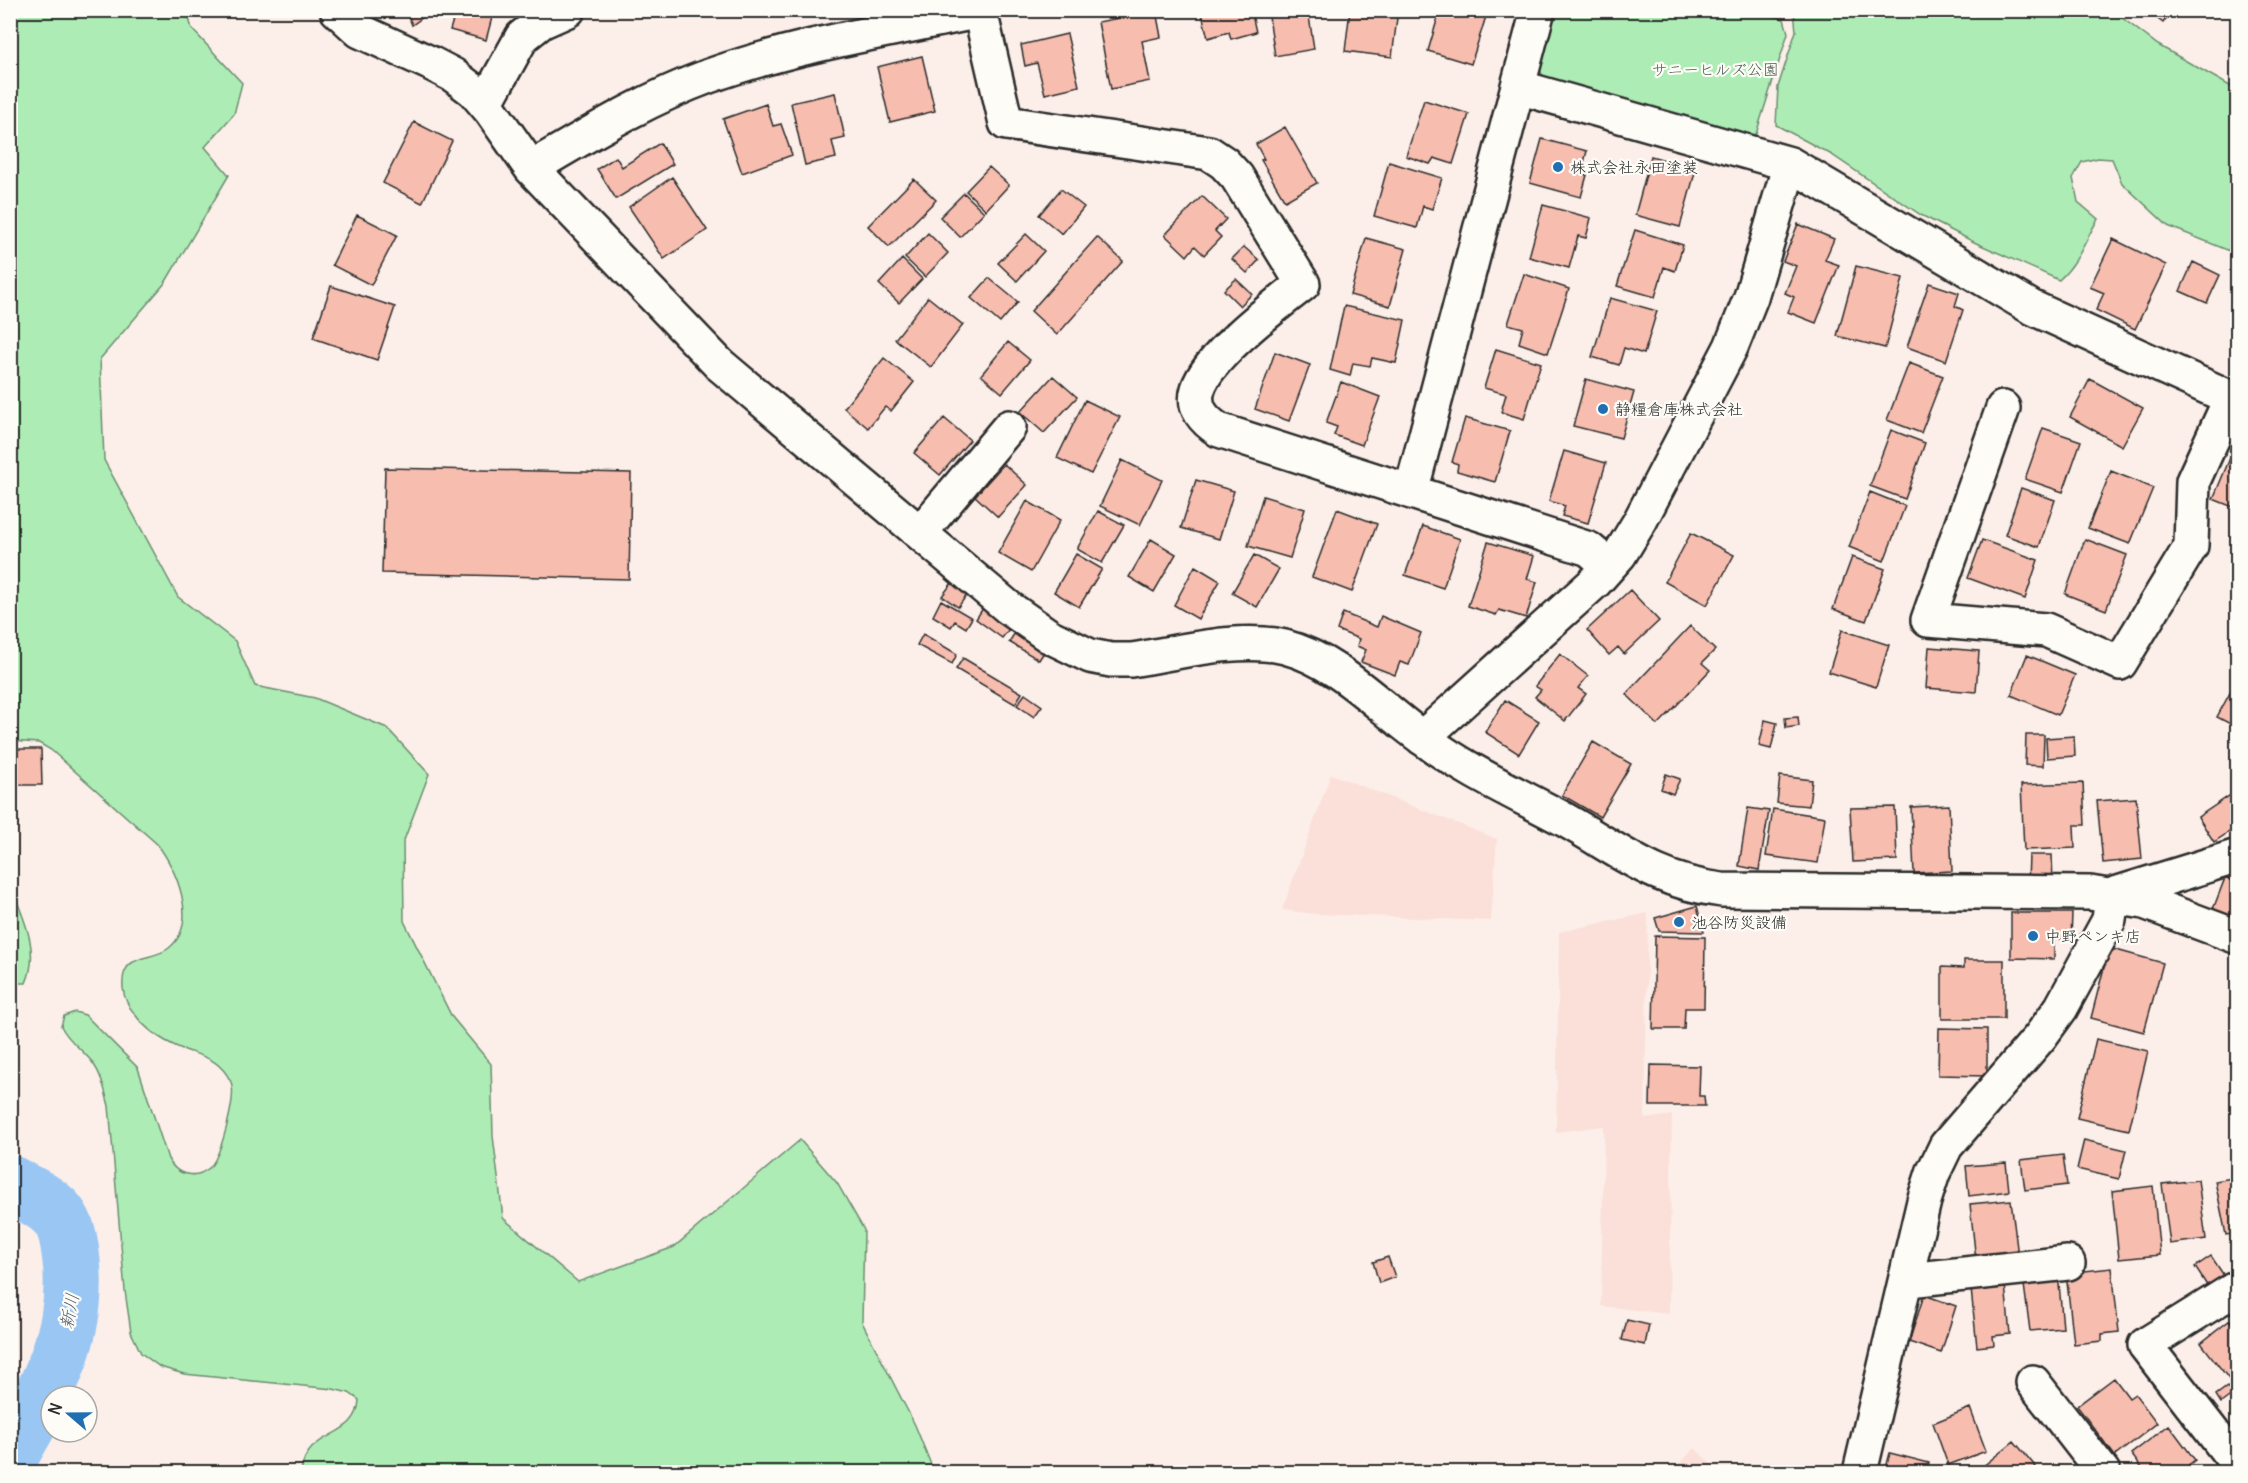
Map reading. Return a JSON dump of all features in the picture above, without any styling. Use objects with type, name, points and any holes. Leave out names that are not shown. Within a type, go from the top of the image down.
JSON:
[{"type":"street","points":[[337,10],[360,31],[453,75],[485,104],[531,168],[719,364],[1029,623],[1090,656],[1111,660],[1131,660],[1256,644],[1284,647],[1311,656],[1335,670],[1422,738],[1459,762],[1579,828],[1644,868],[1669,880],[1695,887],[1722,890],[2090,892],[2144,902],[2238,938]]},
{"type":"street","points":[[485,104],[522,37],[541,22],[568,10]]},
{"type":"street","points":[[1411,492],[1538,10]]},
{"type":"street","points":[[531,168],[619,117],[709,76],[803,49],[982,11],[1006,123],[1209,153],[1224,163],[1236,177],[1303,284],[1238,337],[1207,374],[1198,388],[1197,397],[1197,405],[1205,421],[1219,430],[1589,549],[1609,566]]},
{"type":"street","points":[[1518,87],[1790,164],[2031,307],[2231,398],[2193,481],[2192,546],[2120,663],[2046,630],[1928,620],[2003,408]]},
{"type":"street","points":[[1422,738],[1609,566],[1640,521],[1742,323],[1790,164]]},
{"type":"street","points":[[920,533],[1009,427]]},
{"type":"street","points":[[2112,895],[2238,856]]},
{"type":"street","points":[[1860,1473],[1924,1201],[1933,1173],[1946,1146],[2051,1023],[2109,920],[2112,895]]},
{"type":"street","points":[[1906,1277],[1918,1279],[2068,1263]]},
{"type":"street","points":[[2233,1473],[2238,1467],[2145,1345],[2238,1287]]},
{"type":"street","points":[[2033,1382],[2103,1473]]},
{"type":"shaded area","points":[[1331,774],[1497,839],[1491,921],[1316,914],[1282,910]]},
{"type":"shaded area","points":[[1648,913],[1645,1119],[1672,1115],[1669,1314],[1601,1306],[1604,1126],[1556,1132],[1559,932]]},
{"type":"shaded area","points":[[1695,1448],[1719,1472],[1671,1472]]},
{"type":"green space","points":[[10,11],[187,11],[192,29],[242,83],[234,114],[205,147],[229,175],[165,283],[100,359],[104,460],[178,597],[235,641],[255,686],[315,698],[387,728],[429,774],[403,843],[404,921],[452,1017],[491,1064],[493,1136],[503,1218],[578,1282],[674,1247],[800,1140],[837,1183],[864,1230],[862,1322],[915,1425],[934,1472],[301,1472],[305,1458],[312,1448],[350,1422],[356,1413],[359,1400],[349,1393],[333,1389],[184,1374],[160,1367],[141,1353],[131,1332],[125,1291],[109,1106],[103,1083],[95,1067],[61,1026],[64,1016],[75,1012],[85,1015],[138,1068],[168,1159],[181,1172],[191,1175],[199,1174],[214,1162],[227,1126],[232,1089],[231,1082],[221,1067],[203,1056],[173,1045],[148,1029],[138,1019],[124,995],[123,976],[127,968],[138,959],[169,948],[178,937],[183,925],[182,896],[164,854],[157,844],[51,750],[39,743],[11,741]]},
{"type":"green space","name":"サニーヒルズ公園","points":[[1551,11],[1756,11],[1784,19],[1788,33],[1756,134],[1741,137],[1547,83],[1537,65]]},
{"type":"green space","points":[[1794,11],[2113,11],[2158,45],[2237,90],[2237,254],[2168,226],[2122,183],[2112,159],[2098,158],[2082,162],[2073,178],[2078,202],[2098,219],[2076,259],[2059,280],[1974,242],[1921,215],[1832,155],[1776,125],[1778,87],[1796,31]]},
{"type":"green space","points":[[10,883],[31,945],[32,958],[26,983],[11,983]]},
{"type":"building","points":[[406,10],[433,10],[412,25]]},
{"type":"building","points":[[456,10],[494,10],[486,40],[450,30]]},
{"type":"building","points":[[1201,10],[1251,10],[1256,32],[1231,39],[1229,32],[1208,38]]},
{"type":"building","points":[[1268,10],[1308,10],[1314,49],[1275,56]]},
{"type":"building","points":[[1350,10],[1398,10],[1392,57],[1345,51]]},
{"type":"building","points":[[1440,10],[1488,10],[1471,64],[1428,51]]},
{"type":"building","points":[[2146,10],[2172,10],[2163,23]]},
{"type":"building","points":[[1156,11],[1161,37],[1142,41],[1150,81],[1111,89],[1098,22]]},
{"type":"building","points":[[1067,34],[1079,86],[1045,94],[1037,63],[1025,66],[1021,45]]},
{"type":"building","points":[[922,56],[935,111],[890,122],[877,67]]},
{"type":"building","points":[[835,93],[845,138],[832,141],[836,158],[805,165],[791,103]]},
{"type":"building","points":[[1424,100],[1469,114],[1453,164],[1434,158],[1430,164],[1406,156]]},
{"type":"building","points":[[766,104],[773,126],[781,124],[792,155],[742,173],[723,119]]},
{"type":"building","points":[[414,122],[452,141],[422,203],[383,183]]},
{"type":"building","points":[[1285,127],[1317,183],[1285,201],[1261,160],[1264,159],[1256,144]]},
{"type":"building","points":[[1542,139],[1587,151],[1581,174],[1587,175],[1581,197],[1530,183]]},
{"type":"building","points":[[660,143],[673,164],[616,199],[597,169],[616,157],[622,167]]},
{"type":"building","points":[[1651,156],[1696,169],[1680,227],[1635,215]]},
{"type":"building","points":[[1389,162],[1442,178],[1432,209],[1423,206],[1417,228],[1374,216]]},
{"type":"building","points":[[989,167],[1009,185],[986,210],[966,191]]},
{"type":"building","points":[[672,177],[707,230],[664,259],[629,207]]},
{"type":"building","points":[[914,179],[936,200],[889,247],[868,226]]},
{"type":"building","points":[[1061,189],[1084,207],[1062,234],[1039,215]]},
{"type":"building","points":[[964,193],[984,212],[960,237],[940,217]]},
{"type":"building","points":[[1202,196],[1226,219],[1215,231],[1221,237],[1204,255],[1195,246],[1187,256],[1165,235]]},
{"type":"building","points":[[1543,205],[1591,218],[1586,238],[1578,236],[1569,268],[1529,257]]},
{"type":"building","points":[[357,215],[397,235],[371,285],[332,265]]},
{"type":"building","points":[[1798,224],[1834,239],[1825,260],[1839,265],[1816,323],[1788,312],[1794,297],[1785,293],[1796,266],[1783,261]]},
{"type":"building","points":[[1635,230],[1683,245],[1675,271],[1664,267],[1655,297],[1617,286]]},
{"type":"building","points":[[928,233],[948,253],[925,277],[905,258]]},
{"type":"building","points":[[1026,234],[1044,251],[1017,281],[998,263]]},
{"type":"building","points":[[1097,237],[1123,261],[1057,335],[1031,311]]},
{"type":"building","points":[[1366,238],[1406,249],[1390,306],[1350,295]]},
{"type":"building","points":[[2113,239],[2166,265],[2135,329],[2096,310],[2104,293],[2090,287]]},
{"type":"building","points":[[1244,247],[1259,260],[1247,273],[1232,259]]},
{"type":"building","points":[[902,259],[922,279],[899,303],[879,284]]},
{"type":"building","points":[[2193,262],[2220,275],[2207,303],[2180,291]]},
{"type":"building","points":[[1856,266],[1903,278],[1885,348],[1837,336]]},
{"type":"building","points":[[1524,274],[1569,289],[1548,353],[1519,343],[1523,328],[1508,324]]},
{"type":"building","points":[[989,278],[1018,302],[1000,323],[971,298]]},
{"type":"building","points":[[1236,279],[1252,294],[1240,306],[1224,290]]},
{"type":"building","points":[[1929,283],[1959,293],[1955,306],[1963,310],[1946,361],[1907,347]]},
{"type":"building","points":[[331,286],[395,307],[377,360],[313,338]]},
{"type":"building","points":[[928,297],[963,325],[931,367],[895,339]]},
{"type":"building","points":[[1610,298],[1657,311],[1644,354],[1624,348],[1619,365],[1592,357]]},
{"type":"building","points":[[1344,306],[1405,320],[1396,363],[1372,358],[1370,366],[1353,363],[1350,376],[1330,370]]},
{"type":"building","points":[[1008,342],[1030,360],[1002,393],[981,375]]},
{"type":"building","points":[[1496,349],[1541,363],[1524,419],[1501,412],[1506,394],[1484,388]]},
{"type":"building","points":[[1275,352],[1310,365],[1289,421],[1255,409]]},
{"type":"building","points":[[884,358],[914,382],[891,411],[885,407],[868,428],[844,408]]},
{"type":"building","points":[[1909,363],[1943,376],[1921,433],[1887,420]]},
{"type":"building","points":[[1053,376],[1077,397],[1044,433],[1020,412]]},
{"type":"building","points":[[1586,379],[1634,392],[1621,438],[1573,426]]},
{"type":"building","points":[[2090,379],[2143,408],[2122,446],[2070,417]]},
{"type":"building","points":[[1341,382],[1380,397],[1362,445],[1334,435],[1337,427],[1326,423]]},
{"type":"building","points":[[1085,400],[1120,417],[1091,474],[1057,458]]},
{"type":"building","points":[[944,418],[970,440],[940,475],[914,453]]},
{"type":"building","points":[[1465,418],[1510,431],[1495,482],[1457,471],[1458,464],[1452,462]]},
{"type":"building","points":[[2043,428],[2081,441],[2063,492],[2025,479]]},
{"type":"building","points":[[1891,430],[1925,443],[1905,499],[1870,486]]},
{"type":"building","points":[[2235,446],[2238,446],[2238,509],[2213,499]]},
{"type":"building","points":[[1564,451],[1606,463],[1588,523],[1562,516],[1565,506],[1549,501]]},
{"type":"building","points":[[1122,460],[1162,480],[1140,525],[1100,506]]},
{"type":"building","points":[[1004,464],[1027,485],[998,517],[975,496]]},
{"type":"building","points":[[385,468],[631,473],[629,579],[382,573]]},
{"type":"building","points":[[2111,471],[2153,488],[2130,544],[2088,528]]},
{"type":"building","points":[[1196,480],[1234,491],[1219,539],[1181,528]]},
{"type":"building","points":[[2021,488],[2055,500],[2039,547],[2005,535]]},
{"type":"building","points":[[1870,492],[1905,506],[1884,561],[1849,547]]},
{"type":"building","points":[[1263,496],[1305,509],[1290,558],[1248,546]]},
{"type":"building","points":[[1027,501],[1060,520],[1031,572],[998,553]]},
{"type":"building","points":[[1337,509],[1377,524],[1352,592],[1312,577]]},
{"type":"building","points":[[1098,511],[1124,525],[1102,563],[1077,549]]},
{"type":"building","points":[[1423,526],[1460,539],[1443,588],[1405,575]]},
{"type":"building","points":[[1691,533],[1734,555],[1707,605],[1665,582]]},
{"type":"building","points":[[1151,539],[1176,554],[1154,592],[1129,577]]},
{"type":"building","points":[[2085,539],[2127,555],[2106,610],[2065,594]]},
{"type":"building","points":[[1982,540],[2038,560],[2025,599],[1968,578]]},
{"type":"building","points":[[1488,542],[1534,556],[1527,579],[1537,582],[1526,618],[1499,610],[1496,615],[1468,606]]},
{"type":"building","points":[[1076,554],[1102,569],[1079,607],[1054,592]]},
{"type":"building","points":[[1254,555],[1279,569],[1257,607],[1232,593]]},
{"type":"building","points":[[1852,557],[1885,569],[1866,621],[1833,609]]},
{"type":"building","points":[[1195,566],[1220,581],[1198,619],[1174,605]]},
{"type":"building","points":[[955,579],[970,591],[958,607],[942,596]]},
{"type":"building","points":[[1630,590],[1659,621],[1624,654],[1618,647],[1609,655],[1587,630]]},
{"type":"building","points":[[941,600],[972,618],[966,628],[955,621],[951,627],[933,616]]},
{"type":"building","points":[[983,608],[1010,628],[1002,638],[976,619]]},
{"type":"building","points":[[1343,613],[1377,627],[1381,616],[1421,633],[1409,665],[1400,662],[1395,675],[1361,662],[1366,650],[1357,646],[1359,639],[1337,630]]},
{"type":"building","points":[[1690,626],[1715,650],[1702,663],[1710,670],[1658,725],[1626,694]]},
{"type":"building","points":[[1842,630],[1889,645],[1876,687],[1829,672]]},
{"type":"building","points":[[1016,631],[1046,649],[1039,660],[1009,642]]},
{"type":"building","points":[[923,634],[957,654],[952,664],[917,645]]},
{"type":"building","points":[[1929,647],[1979,651],[1976,692],[1926,688]]},
{"type":"building","points":[[1560,654],[1588,676],[1578,688],[1586,694],[1565,721],[1535,697],[1541,690],[1535,686]]},
{"type":"building","points":[[2027,655],[2075,675],[2058,715],[2011,695]]},
{"type":"building","points":[[963,658],[1022,693],[1015,704],[956,669]]},
{"type":"building","points":[[2238,678],[2238,728],[2217,717]]},
{"type":"building","points":[[1025,694],[1042,706],[1034,717],[1017,705]]},
{"type":"building","points":[[1505,700],[1539,721],[1519,754],[1485,732]]},
{"type":"building","points":[[1798,717],[1799,726],[1786,728],[1785,718]]},
{"type":"building","points":[[1765,720],[1777,723],[1771,749],[1759,746]]},
{"type":"building","points":[[2026,735],[2044,735],[2043,766],[2025,765]]},
{"type":"building","points":[[2074,736],[2075,756],[2047,758],[2046,738]]},
{"type":"building","points":[[1593,742],[1631,764],[1600,817],[1562,795]]},
{"type":"building","points":[[10,749],[41,749],[42,785],[10,785]]},
{"type":"building","points":[[1666,774],[1680,779],[1673,794],[1661,789]]},
{"type":"building","points":[[1780,776],[1812,780],[1809,806],[1777,803]]},
{"type":"building","points":[[2083,783],[2085,825],[2074,825],[2075,848],[2024,850],[2021,785]]},
{"type":"building","points":[[2238,790],[2238,826],[2214,842],[2198,817]]},
{"type":"building","points":[[2136,798],[2142,859],[2103,863],[2097,801]]},
{"type":"building","points":[[1949,805],[1952,871],[1914,873],[1911,807]]},
{"type":"building","points":[[1895,807],[1897,860],[1853,862],[1850,808]]},
{"type":"building","points":[[1748,808],[1769,811],[1759,870],[1739,866]]},
{"type":"building","points":[[1773,809],[1825,817],[1818,863],[1766,856]]},
{"type":"building","points":[[2029,855],[2052,855],[2053,883],[2028,883]]},
{"type":"building","points":[[2225,878],[2238,883],[2238,921],[2212,912]]},
{"type":"building","points":[[1697,906],[1704,932],[1659,931],[1655,918]]},
{"type":"building","points":[[2011,913],[2072,913],[2071,939],[2054,939],[2054,959],[2011,958]]},
{"type":"building","points":[[1655,936],[1705,937],[1704,1008],[1685,1008],[1684,1029],[1653,1029]]},
{"type":"building","points":[[2109,948],[2163,963],[2144,1032],[2091,1018]]},
{"type":"building","points":[[1964,960],[2004,960],[2004,1019],[1942,1019],[1942,967],[1964,968]]},
{"type":"building","points":[[1939,1028],[1987,1029],[1987,1076],[1938,1075]]},
{"type":"building","points":[[2096,1039],[2148,1051],[2129,1130],[2077,1118]]},
{"type":"building","points":[[1651,1065],[1700,1066],[1699,1096],[1704,1096],[1705,1106],[1650,1106]]},
{"type":"building","points":[[2084,1140],[2126,1150],[2119,1179],[2077,1169]]},
{"type":"building","points":[[2063,1155],[2067,1185],[2025,1190],[2021,1160]]},
{"type":"building","points":[[2006,1163],[2009,1191],[1969,1196],[1966,1166]]},
{"type":"building","points":[[2238,1177],[2238,1233],[2226,1235],[2215,1181]]},
{"type":"building","points":[[2198,1180],[2206,1239],[2170,1244],[2162,1184]]},
{"type":"building","points":[[2153,1186],[2160,1255],[2119,1259],[2112,1191]]},
{"type":"building","points":[[2011,1200],[2018,1256],[1976,1261],[1970,1204]]},
{"type":"building","points":[[2211,1256],[2225,1277],[2208,1287],[2195,1267]]},
{"type":"building","points":[[1388,1257],[1395,1277],[1379,1283],[1373,1262]]},
{"type":"building","points":[[2112,1268],[2119,1332],[2102,1334],[2102,1341],[2074,1344],[2066,1273]]},
{"type":"building","points":[[2058,1273],[2063,1328],[2030,1331],[2023,1277]]},
{"type":"building","points":[[2005,1285],[2010,1334],[1993,1336],[1994,1345],[1977,1347],[1971,1289]]},
{"type":"building","points":[[1924,1295],[1956,1306],[1941,1353],[1909,1342]]},
{"type":"building","points":[[1627,1320],[1649,1325],[1645,1345],[1622,1340]]},
{"type":"building","points":[[2230,1320],[2238,1330],[2238,1385],[2235,1387],[2201,1343]]},
{"type":"building","points":[[2114,1378],[2129,1398],[2135,1394],[2157,1423],[2115,1456],[2077,1406]]},
{"type":"building","points":[[2227,1387],[2233,1394],[2221,1403],[2216,1395]]},
{"type":"building","points":[[1970,1408],[1986,1451],[1948,1465],[1933,1423]]},
{"type":"building","points":[[2169,1425],[2195,1460],[2179,1472],[2145,1472],[2131,1454]]},
{"type":"building","points":[[2014,1441],[2040,1472],[1976,1472]]},
{"type":"building","points":[[1890,1453],[1929,1463],[1926,1472],[1885,1472]]},
{"type":"waterway","name":"新川","points":[[10,1184],[41,1201],[60,1219],[68,1240],[73,1284],[66,1336],[58,1360],[37,1408],[10,1455]]},
{"type":"place","name":"株式会社永田塗装","points":[[1558,167]]},
{"type":"place","name":"静糧倉庫株式会社","points":[[1603,409]]},
{"type":"place","name":"池谷防災設備","points":[[1679,922]]},
{"type":"place","name":"中野ペンキ店","points":[[2033,936]]}]
